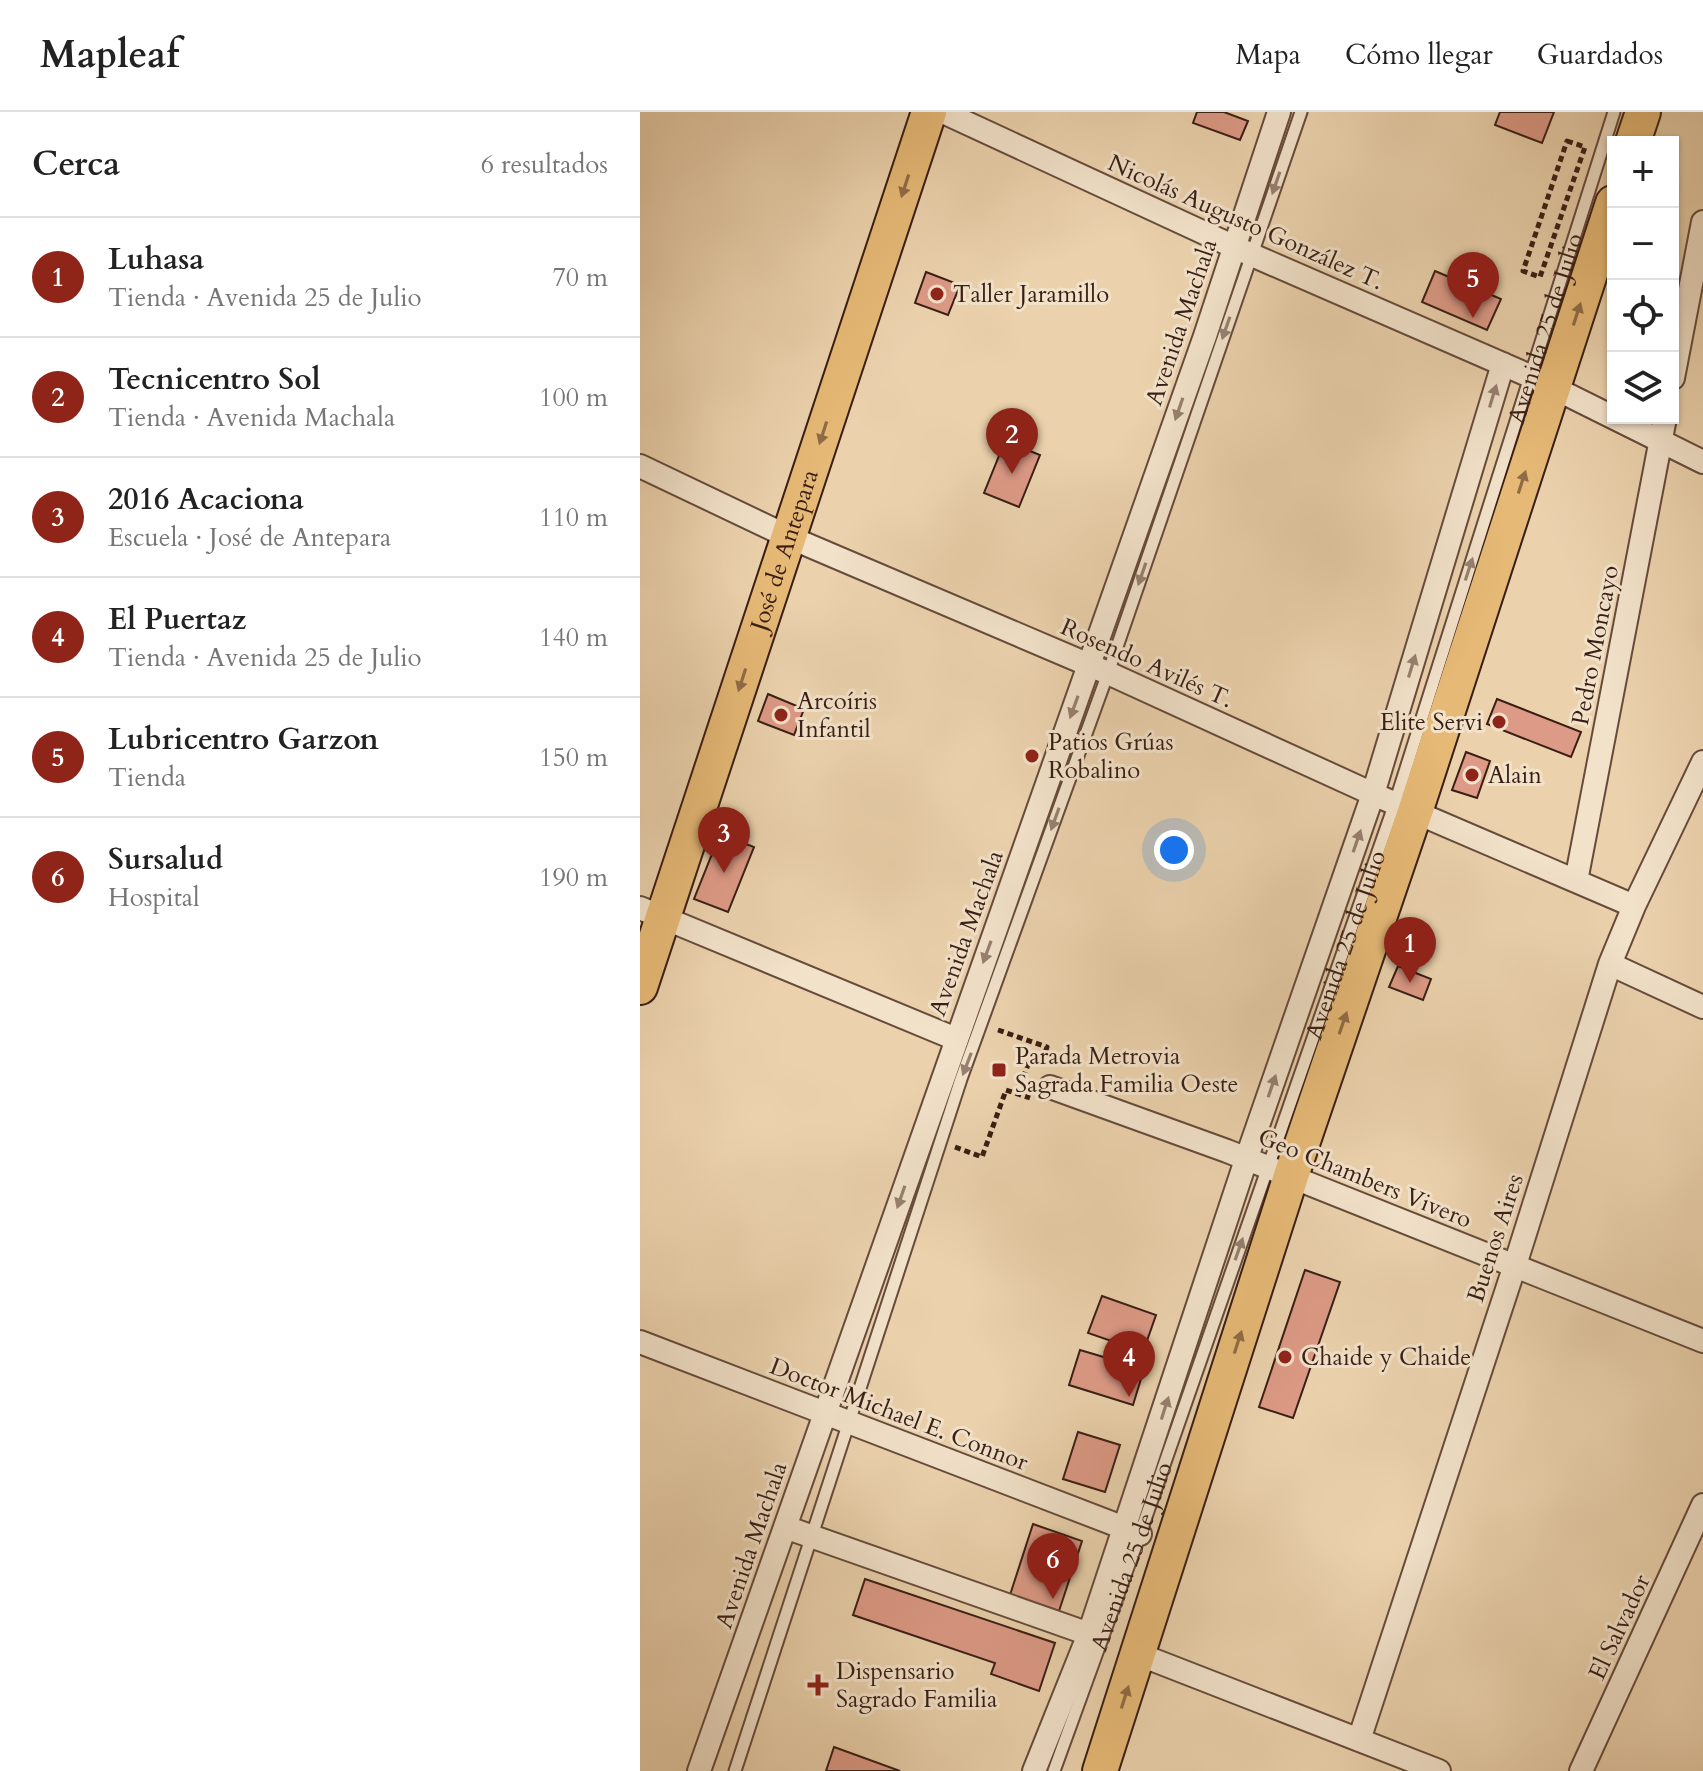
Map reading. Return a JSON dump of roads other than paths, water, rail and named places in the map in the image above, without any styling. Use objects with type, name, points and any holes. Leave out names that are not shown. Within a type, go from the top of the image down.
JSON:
[{"type":"main road","name":"José de Antepara","points":[[640,987],[652,913],[789,537],[929,112]]},
{"type":"main road","points":[[1635,136],[1643,112]]},
{"type":"main road","name":"Avenida 25 de Julio","points":[[1100,1771],[1138,1654],[1268,1168],[1405,808],[1541,382],[1611,208]]},
{"type":"street","name":"Nicolás Augusto González T.","points":[[943,112],[1243,251],[1503,364],[1703,462]]},
{"type":"street","name":"Avenida Machala","points":[[699,1771],[956,1039],[1099,669],[1243,251],[1279,112]]},
{"type":"street","points":[[1679,357],[1696,296],[1703,222]]},
{"type":"street","name":"Avenida 25 de Julio","points":[[1034,1771],[1133,1531],[1268,1168],[1373,794],[1503,364]]},
{"type":"street","name":"Pedro Moncayo","points":[[1576,881],[1664,424]]},
{"type":"street","name":"Rosendo Avilés T.","points":[[640,466],[789,537],[1099,669],[1373,794],[1634,906]]},
{"type":"street","name":"Buenos Aires","points":[[1359,1740],[1610,964],[1634,906],[1695,800],[1703,762]]},
{"type":"street","points":[[652,913],[956,1039]]},
{"type":"street","points":[[1610,964],[1703,1007]]},
{"type":"street","name":"Geo Chambers Vivero","points":[[1041,1088],[1227,1151],[1703,1341]]},
{"type":"street","name":"Doctor Michael E. Connor","points":[[640,1342],[1133,1531]]},
{"type":"street","name":"El Salvador","points":[[1581,1771],[1703,1505]]},
{"type":"street","points":[[785,1527],[1089,1634]]},
{"type":"street","points":[[1138,1654],[1439,1771]]},
{"type":"lane","name":"Avenida Machala","points":[[1243,251],[1301,112]]},
{"type":"lane","name":"Avenida 25 de Julio","points":[[1541,382],[1614,112]]},
{"type":"lane","name":"Avenida Machala","points":[[735,1771],[1099,669]]},
{"type":"lane","name":"Avenida 25 de Julio","points":[[1054,1771],[1133,1531]]},
{"type":"place","name":"Taller Jaramillo","points":[[937,294]]},
{"type":"place","name":"Lubricentro Garzon","points":[[1473,318]]},
{"type":"place","name":"Tecnicentro Sol","points":[[1012,474]]},
{"type":"place","name":"Arcoíris Infantil","points":[[781,715]]},
{"type":"place","name":"Elite Servi","points":[[1499,722]]},
{"type":"place","name":"Patios Grúas Robalino","points":[[1032,756]]},
{"type":"place","name":"Alain","points":[[1472,775]]},
{"type":"place","name":"2016 Acaciona","points":[[724,873]]},
{"type":"place","name":"Luhasa","points":[[1410,983]]},
{"type":"place","name":"Parada Metrovia Sagrada Familia Oeste","points":[[999,1070]]},
{"type":"place","name":"Chaide y Chaide","points":[[1285,1357]]},
{"type":"place","name":"El Puertaz","points":[[1129,1397]]},
{"type":"place","name":"Sursalud","points":[[1053,1599]]},
{"type":"place","name":"Dispensario Sagrado Familia","points":[[818,1685]]}]
